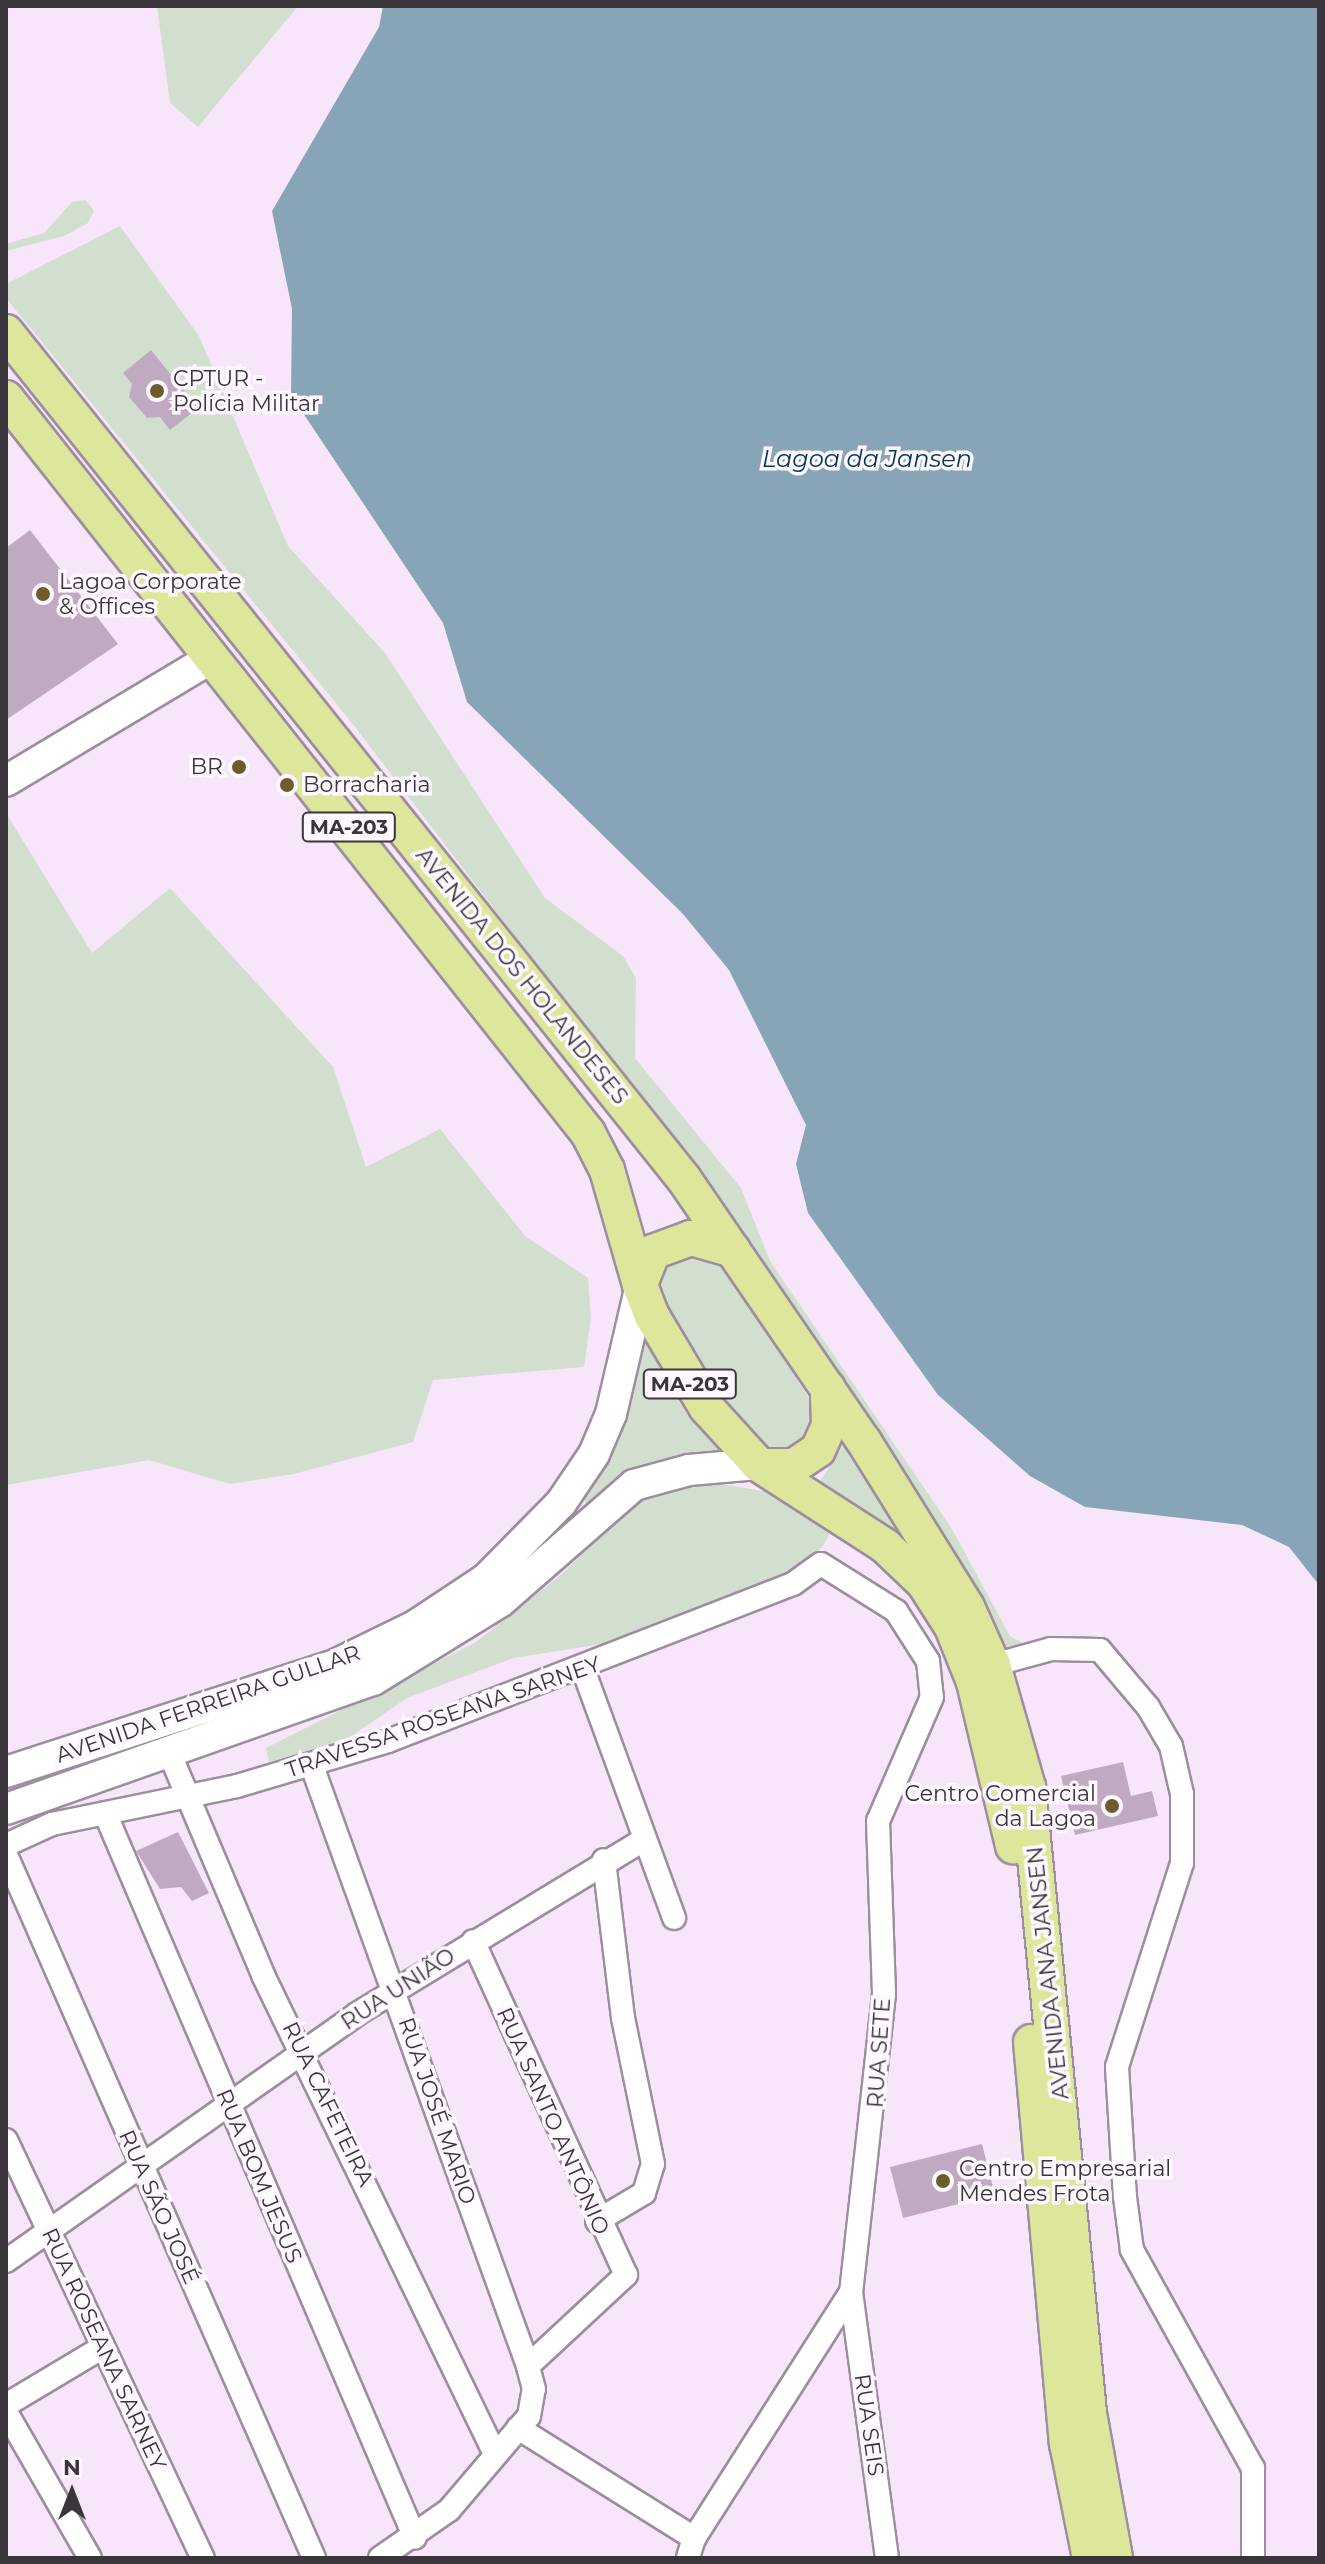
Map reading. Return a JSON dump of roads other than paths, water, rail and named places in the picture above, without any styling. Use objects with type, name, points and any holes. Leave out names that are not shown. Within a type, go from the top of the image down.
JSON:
[{"type":"main road","name":"AVENIDA DOS HOLANDESES","points":[[6,332],[490,936],[733,1250]]},
{"type":"main road","name":"AVENIDA DOS HOLANDESES","points":[[6,398],[596,1144],[640,1287]]},
{"type":"main road","points":[[6,780],[213,657],[234,649],[250,655],[454,914],[490,936]]},
{"type":"main road","points":[[640,1287],[647,1259],[670,1242],[703,1239],[733,1250]]},
{"type":"main road","name":"MA-203","points":[[733,1250],[828,1388]]},
{"type":"main road","name":"MA-203","points":[[640,1287],[687,1381],[761,1465]]},
{"type":"main road","name":"AVENIDA FERREIRA GULLAR","points":[[6,1772],[355,1656],[437,1613],[512,1556],[561,1503],[594,1454],[611,1414],[640,1287]]},
{"type":"main road","points":[[761,1465],[794,1466],[818,1450],[829,1425],[828,1388]]},
{"type":"main road","name":"AVENIDA ANA JANSEN","points":[[828,1388],[941,1560],[993,1665],[1028,1787],[1086,2390],[1115,2558]]},
{"type":"main road","name":"AVENIDA FERREIRA GULLAR","points":[[6,1809],[330,1698],[433,1649],[500,1602],[634,1485],[689,1470],[761,1465]]},
{"type":"main road","name":"AVENIDA ANA JANSEN","points":[[761,1465],[885,1546],[924,1583],[952,1627],[992,1735],[1017,1884],[1067,2443],[1090,2558]]},
{"type":"main road","points":[[190,1713],[201,1741]]},
{"type":"street","name":"TRAVESSA ROSEANA SARNEY","points":[[6,1845],[52,1824],[189,1796],[312,1766],[583,1669],[793,1584],[821,1564]]},
{"type":"street","name":"RUA SETE","points":[[691,2548],[851,2292],[883,2009],[878,1821],[932,1683],[928,1661],[896,1611],[821,1564]]},
{"type":"street","points":[[993,1665],[1051,1649],[1100,1650],[1159,1721],[1175,1759],[1182,1794],[1182,1863],[1117,2067],[1125,2197],[1132,2250],[1253,2468],[1258,2490],[1253,2558]]},
{"type":"street","points":[[583,1669],[642,1841],[674,1918]]},
{"type":"street","name":"RUA CAFETEIRA","points":[[169,1752],[263,1975],[305,2052],[495,2454]]},
{"type":"street","name":"RUA JOSÉ MARIO","points":[[312,1766],[396,1988],[528,2366],[534,2396],[518,2428],[449,2510],[415,2538],[380,2558]]},
{"type":"street","name":"RUA BOM JESUS","points":[[105,1813],[415,2538]]},
{"type":"street","name":"RUA UNIÃO","points":[[6,2261],[231,2108],[396,1988],[604,1860],[642,1841]]},
{"type":"street","name":"RUA SÃO JOSÉ","points":[[6,1855],[314,2558]]},
{"type":"street","points":[[597,2221],[644,2193],[653,2164],[623,2018],[604,1860]]},
{"type":"street","name":"RUA SANTO ANTÔNIO","points":[[473,1941],[597,2221],[626,2271],[611,2295],[528,2366]]},
{"type":"street","name":"RUA ROSEANA SARNEY","points":[[6,2140],[203,2558]]},
{"type":"street","name":"RUA SEIS","points":[[851,2292],[887,2558]]},
{"type":"street","points":[[6,2405],[103,2347]]},
{"type":"street","points":[[6,2412],[90,2558]]},
{"type":"street","points":[[518,2428],[691,2548]]},
{"type":"water","name":"Lagoa da Jansen","points":[[383,6],[1319,6],[1319,1585],[1289,1547],[1242,1525],[1085,1507],[1030,1476],[938,1395],[808,1213],[796,1164],[806,1125],[729,970],[683,914],[467,702],[443,623],[291,395],[292,309],[272,211],[379,27]]},
{"type":"place","name":"CPTUR - Polícia Militar","points":[[157,391]]},
{"type":"place","name":"Lagoa Corporate & Offices","points":[[43,594]]},
{"type":"place","name":"BR","points":[[239,767]]},
{"type":"place","name":"Borracharia","points":[[287,785]]},
{"type":"place","name":"Centro Comercial da Lagoa","points":[[1112,1806]]},
{"type":"place","name":"Centro Empresarial Mendes Frota","points":[[943,2181]]}]
